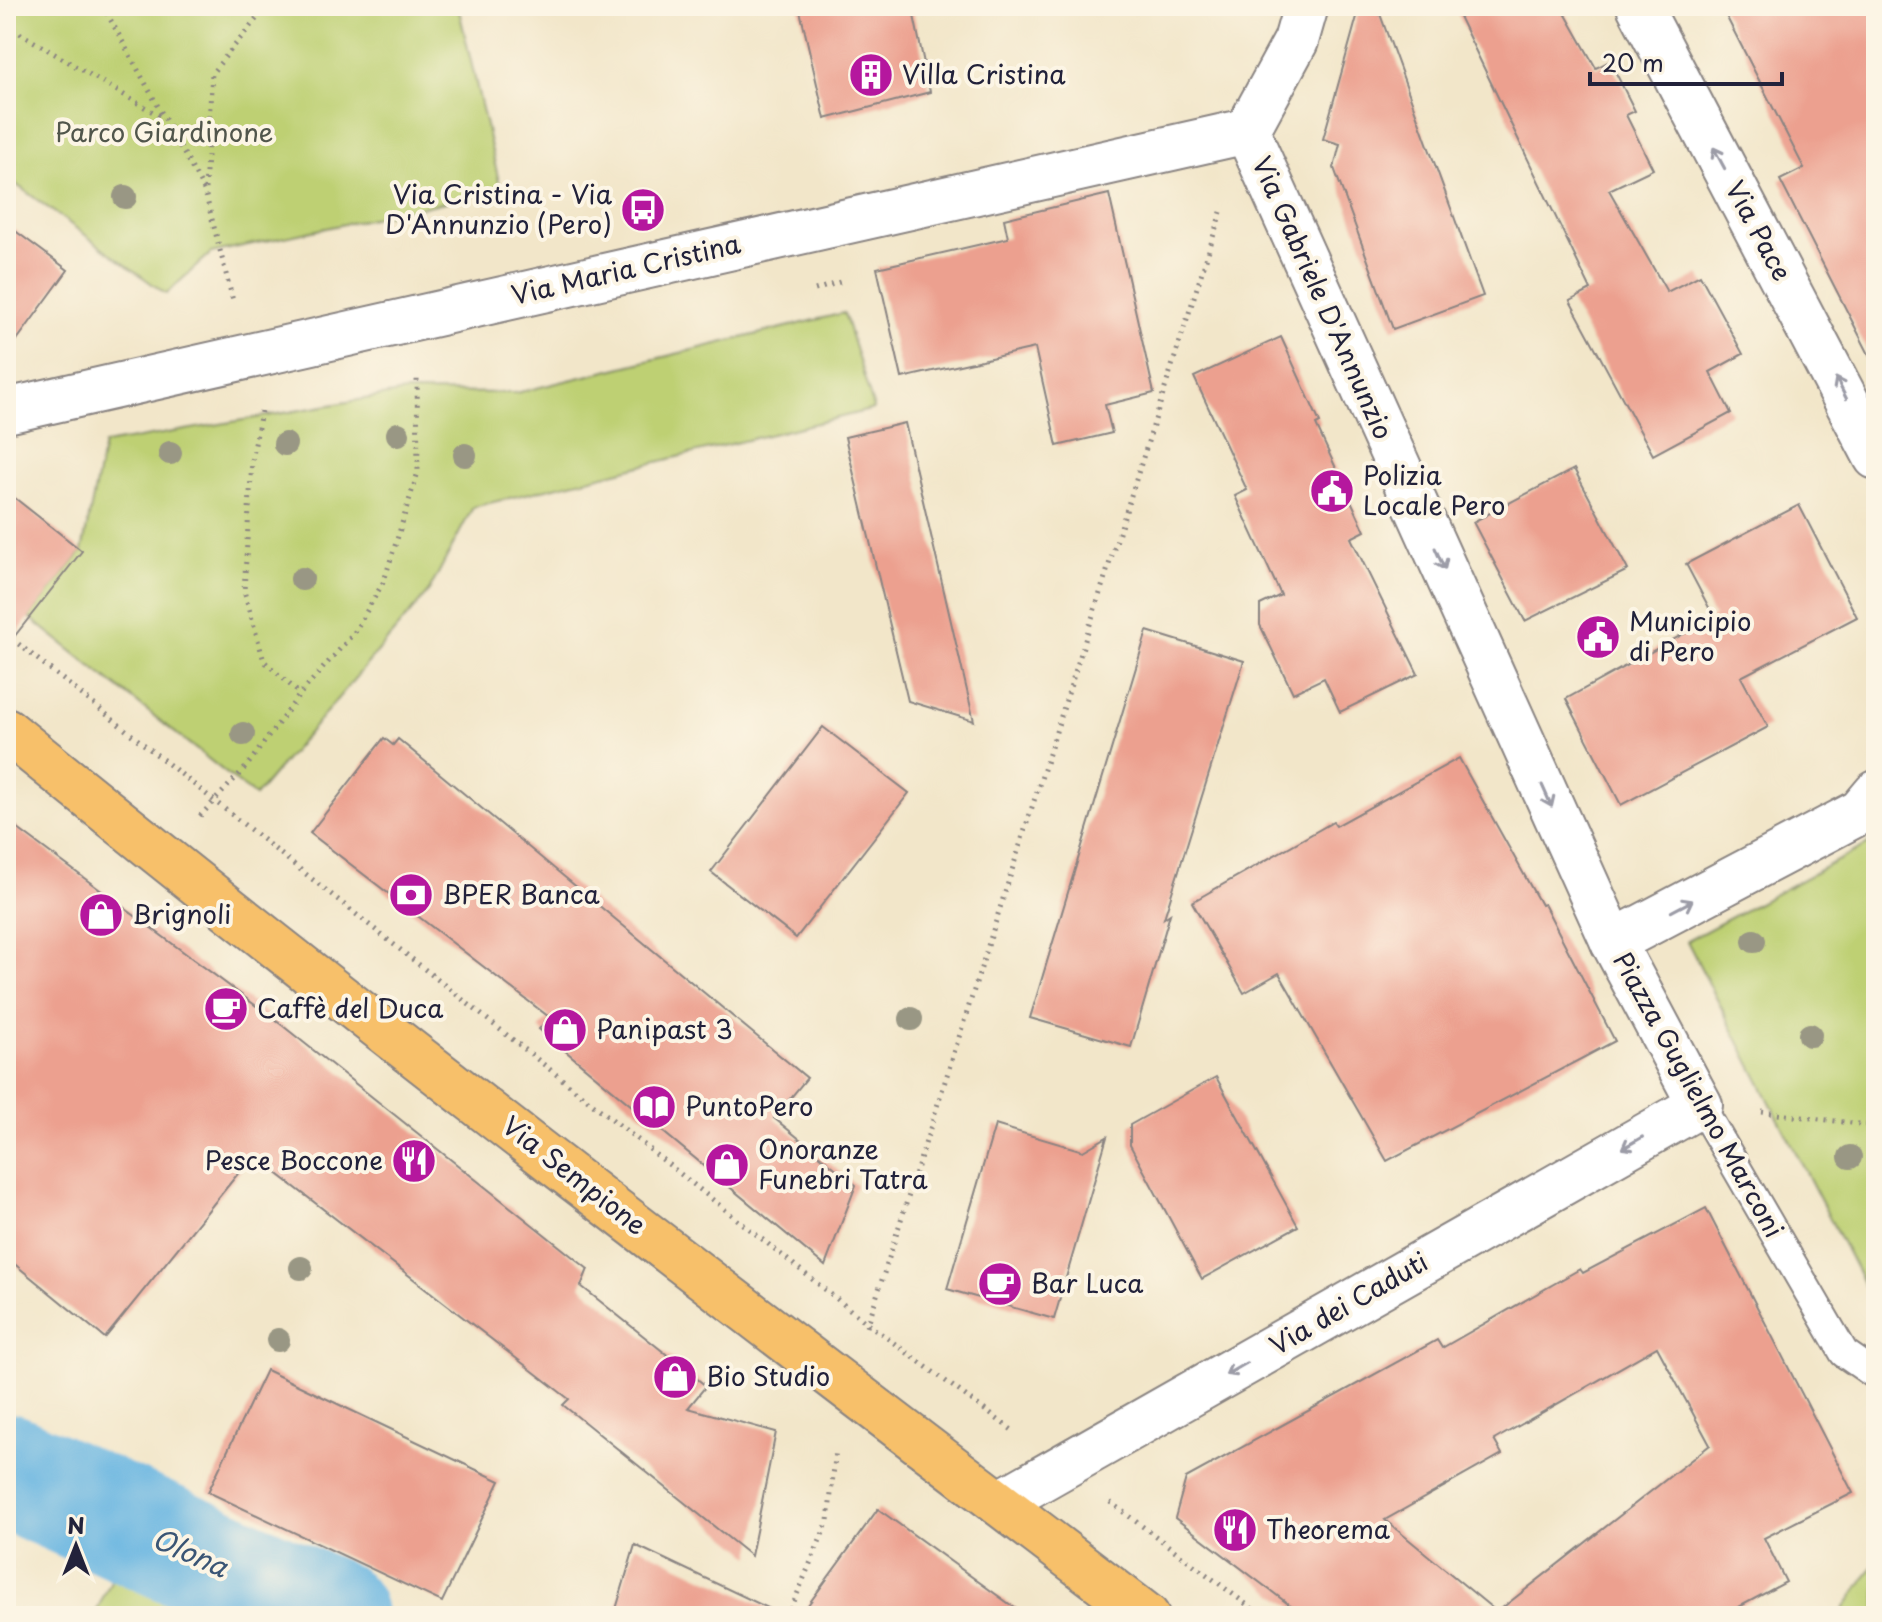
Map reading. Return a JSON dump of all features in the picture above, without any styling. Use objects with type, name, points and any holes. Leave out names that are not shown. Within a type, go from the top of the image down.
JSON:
[{"type":"main road","name":"Via Sempione","points":[[6,730],[157,853],[850,1391],[1147,1616]]},
{"type":"street","name":"Via Gabriele D'Annunzio","points":[[1306,6],[1296,41],[1247,131],[1613,942]]},
{"type":"street","name":"Via Pace","points":[[1639,6],[1876,457]]},
{"type":"street","name":"Via Maria Cristina","points":[[6,411],[1247,131]]},
{"type":"street","name":"Piazza Guglielmo Marconi","points":[[1700,1105],[1613,942],[1860,812],[1876,793]]},
{"type":"street","name":"Via dei Caduti","points":[[999,1503],[1700,1105]]},
{"type":"lane","name":"Piazza Guglielmo Marconi","points":[[1700,1105],[1844,1353],[1876,1375]]},
{"type":"path","points":[[103,6],[205,192],[247,356]]},
{"type":"path","points":[[205,192],[212,73],[267,6]]},
{"type":"path","points":[[6,25],[164,119]]},
{"type":"path","points":[[788,1616],[828,1521],[837,1448],[868,1324],[1247,131]]},
{"type":"path","points":[[810,291],[840,285],[888,212]]},
{"type":"path","points":[[157,853],[217,801],[300,694],[354,633],[384,581],[418,472],[417,372],[401,376]]},
{"type":"path","points":[[262,406],[252,461],[244,591],[264,661],[300,694]]},
{"type":"path","points":[[6,634],[868,1324],[1262,1616]]},
{"type":"path","points":[[1700,1105],[1876,1126]]},
{"type":"green space","name":"Parco Giardinone","points":[[6,6],[458,6],[501,190],[211,253],[166,294],[6,177]]},
{"type":"green space","points":[[844,313],[874,409],[473,507],[429,591],[255,796],[29,617],[82,551],[104,444],[405,392],[516,393]]},
{"type":"green space","points":[[1876,840],[1876,1308],[1687,941]]},
{"type":"green space","points":[[1876,1562],[1876,1616],[1839,1616]]},
{"type":"green space","points":[[118,1566],[225,1616],[94,1616]]},
{"type":"building","name":"Villa Cristina","points":[[799,6],[912,6],[930,92],[825,119]]},
{"type":"building","points":[[1360,6],[1377,6],[1483,296],[1393,329],[1334,168],[1340,144],[1323,139]]},
{"type":"building","points":[[1454,6],[1561,6],[1596,68],[1610,61],[1635,111],[1626,115],[1653,169],[1609,190],[1667,292],[1700,275],[1743,354],[1710,372],[1731,413],[1653,455],[1570,301],[1591,290]]},
{"type":"building","points":[[1721,6],[1876,6],[1876,368],[1780,180],[1804,168]]},
{"type":"building","points":[[1109,194],[1154,393],[1105,405],[1112,433],[1057,446],[1035,348],[902,378],[877,268],[1008,238],[1004,219]]},
{"type":"building","points":[[6,224],[68,270],[6,355]]},
{"type":"building","points":[[1281,337],[1320,423],[1316,425],[1365,531],[1351,538],[1418,674],[1340,712],[1324,678],[1293,693],[1260,625],[1260,605],[1281,595],[1235,496],[1247,490],[1194,377]]},
{"type":"building","points":[[905,423],[974,721],[908,701],[845,437]]},
{"type":"building","points":[[1574,469],[1628,570],[1525,621],[1473,522]]},
{"type":"building","points":[[6,491],[82,551],[6,647]]},
{"type":"building","points":[[1799,505],[1857,617],[1741,677],[1768,727],[1621,805],[1566,699],[1714,617],[1686,564]]},
{"type":"building","points":[[1147,631],[1244,661],[1164,918],[1170,914],[1131,1047],[1030,1018]]},
{"type":"building","points":[[823,727],[909,793],[796,938],[711,872]]},
{"type":"building","points":[[384,738],[393,745],[398,739],[807,1078],[774,1118],[856,1185],[825,1266],[539,1029],[549,1017],[310,833]]},
{"type":"building","points":[[1459,758],[1541,905],[1544,904],[1615,1041],[1387,1161],[1279,973],[1244,993],[1192,902],[1333,822],[1336,826]]},
{"type":"building","points":[[6,820],[283,1026],[588,1269],[581,1286],[706,1386],[688,1408],[776,1432],[751,1556],[563,1405],[569,1399],[253,1155],[105,1338],[6,1257]]},
{"type":"building","points":[[1216,1077],[1298,1226],[1202,1279],[1130,1145],[1130,1125]]},
{"type":"building","points":[[995,1125],[1083,1151],[1107,1137],[1054,1319],[947,1289]]},
{"type":"building","points":[[1706,1208],[1853,1493],[1764,1538],[1786,1582],[1722,1616],[1304,1616],[1175,1518],[1186,1478],[1437,1340],[1442,1348],[1580,1269],[1583,1273]],"holes":[[[1657,1347],[1710,1445],[1497,1612],[1385,1520],[1502,1454],[1494,1440]]]},
{"type":"building","points":[[266,1370],[500,1481],[442,1602],[208,1492]]},
{"type":"building","points":[[878,1509],[1026,1616],[800,1616]]},
{"type":"building","points":[[635,1545],[785,1616],[614,1616]]},
{"type":"waterway","name":"Olona","points":[[6,1470],[330,1616]]},
{"type":"place","name":"Villa Cristina","points":[[871,75]]},
{"type":"place","name":"Via Cristina - Via D'Annunzio (Pero)","points":[[643,210]]},
{"type":"place","name":"Polizia Locale Pero","points":[[1332,491]]},
{"type":"place","name":"Municipio di Pero","points":[[1598,637]]},
{"type":"place","name":"BPER Banca","points":[[411,895]]},
{"type":"place","name":"Brignoli","points":[[101,915]]},
{"type":"place","name":"Caffè del Duca","points":[[226,1009]]},
{"type":"place","name":"Panipast 3","points":[[565,1030]]},
{"type":"place","name":"PuntoPero","points":[[654,1107]]},
{"type":"place","name":"Pesce Boccone","points":[[414,1161]]},
{"type":"place","name":"Onoranze Funebri Tatra","points":[[727,1165]]},
{"type":"place","name":"Bar Luca","points":[[1000,1284]]},
{"type":"place","name":"Bio Studio","points":[[675,1377]]},
{"type":"place","name":"Theorema","points":[[1235,1530]]}]
